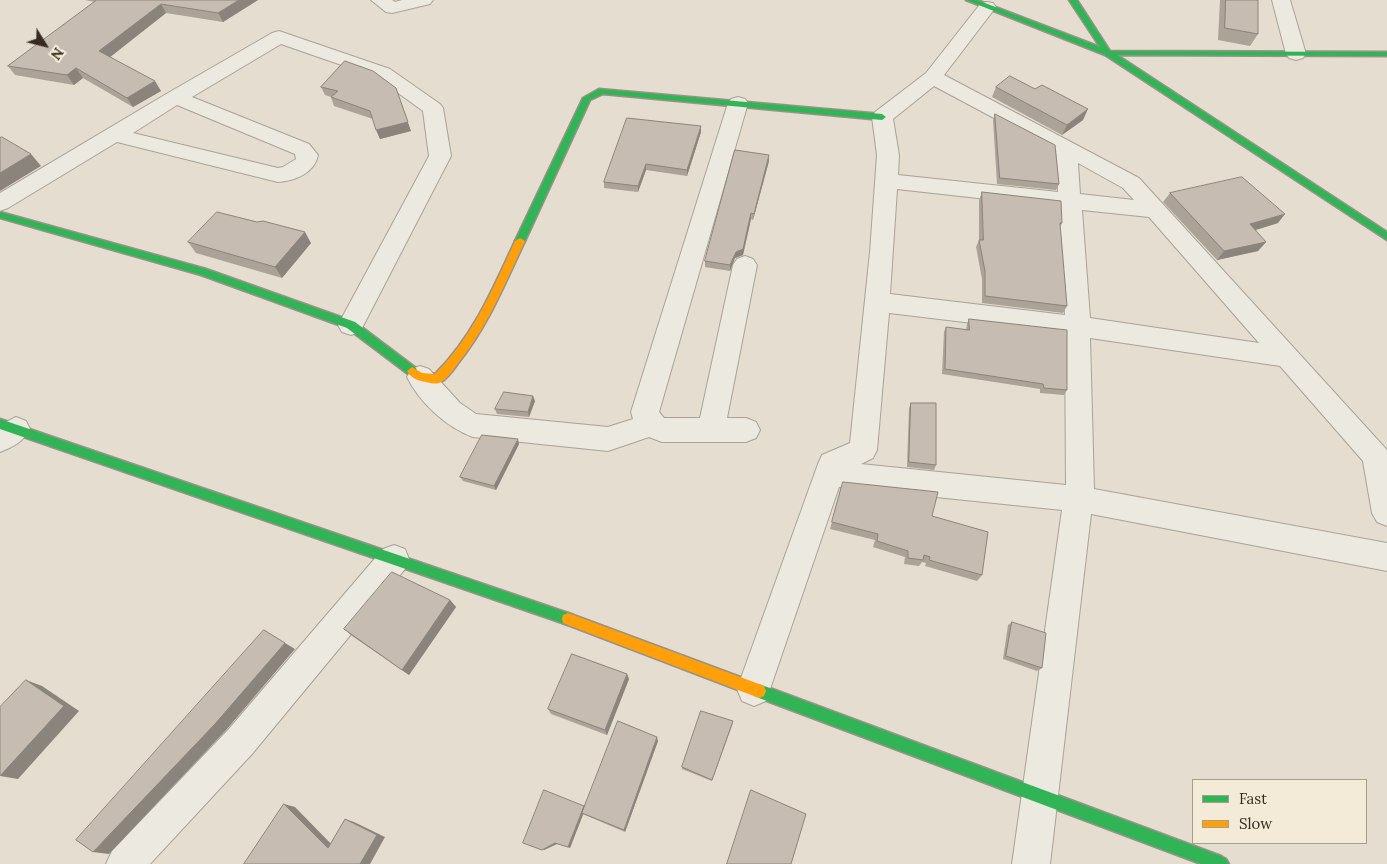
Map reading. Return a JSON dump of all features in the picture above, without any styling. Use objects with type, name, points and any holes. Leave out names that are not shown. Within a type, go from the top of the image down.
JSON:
[{"type":"street","points":[[380,0],[392,8],[424,0]]},
{"type":"street","points":[[1072,0],[1108,53]]},
{"type":"street","points":[[1281,0],[1296,54]]},
{"type":"street","points":[[420,377],[437,379],[450,367],[485,315],[587,98],[602,91],[882,117],[933,77],[979,3],[1108,53],[1387,237]]},
{"type":"street","points":[[0,203],[175,97],[279,37],[382,74],[433,108],[440,156],[351,325]]},
{"type":"street","points":[[1108,53],[1387,54]]},
{"type":"street","points":[[933,77],[1131,183],[1376,456],[1387,513]]},
{"type":"street","points":[[115,134],[272,174],[288,174],[306,162],[307,155],[302,149],[175,97]]},
{"type":"street","points":[[738,104],[645,412],[646,420],[662,430],[746,430]]},
{"type":"street","points":[[754,689],[832,464],[863,450],[887,180],[888,155],[882,117]]},
{"type":"street","points":[[1031,864],[1038,796],[1080,485],[1078,326],[1066,148]]},
{"type":"street","points":[[887,180],[1154,210]]},
{"type":"street","points":[[0,215],[203,272],[351,325],[420,377],[455,415],[463,421],[474,425],[608,439],[650,424]]},
{"type":"street","points":[[711,430],[745,264]]},
{"type":"street","points":[[877,302],[1078,326],[1286,357]]},
{"type":"street","points":[[5,431],[394,558],[563,617],[1221,864]]},
{"type":"street","points":[[828,473],[1079,499],[1387,557]]},
{"type":"street","points":[[125,864],[240,742],[394,558]]},
{"type":"building","points":[[97,0],[239,0],[218,13],[161,4],[99,51],[155,81],[127,98],[76,68],[67,75],[8,66]]},
{"type":"building","points":[[1226,0],[1258,0],[1258,34],[1225,28]]},
{"type":"building","points":[[345,61],[373,71],[396,88],[408,122],[376,130],[370,111],[331,97],[338,91],[321,87]]},
{"type":"building","points":[[1010,76],[1035,89],[1042,85],[1088,109],[1067,125],[996,87]]},
{"type":"building","points":[[995,114],[1055,145],[1059,184],[1000,178]]},
{"type":"building","points":[[627,118],[701,126],[687,170],[646,164],[638,186],[604,182]]},
{"type":"building","points":[[2,137],[31,154],[0,173],[0,138]]},
{"type":"building","points":[[735,150],[769,155],[754,214],[751,213],[743,249],[736,252],[730,265],[705,261]]},
{"type":"building","points":[[1242,177],[1285,214],[1250,224],[1266,242],[1224,251],[1170,193]]},
{"type":"building","points":[[982,192],[1061,201],[1062,223],[1060,223],[1067,306],[985,296],[985,271],[979,240],[983,240]]},
{"type":"building","points":[[217,212],[305,232],[275,267],[188,242]]},
{"type":"building","points":[[969,319],[1067,330],[1067,390],[1044,388],[1043,384],[945,369],[946,327],[969,330]]},
{"type":"building","points":[[504,392],[533,396],[528,412],[495,409]]},
{"type":"building","points":[[911,403],[936,403],[936,465],[909,462]]},
{"type":"building","points":[[482,435],[518,439],[494,486],[460,477]]},
{"type":"building","points":[[843,482],[938,492],[932,516],[988,532],[982,575],[929,560],[930,557],[924,555],[923,560],[908,558],[908,551],[877,541],[878,534],[832,522]]},
{"type":"building","points":[[392,572],[450,600],[402,670],[344,629]]},
{"type":"building","points":[[1012,622],[1046,633],[1042,668],[1006,656]]},
{"type":"building","points":[[264,630],[285,643],[215,724],[93,852],[76,840]]},
{"type":"building","points":[[572,654],[627,674],[605,730],[548,709]]},
{"type":"building","points":[[26,680],[64,706],[0,776],[0,707]]},
{"type":"building","points":[[701,711],[733,721],[712,780],[682,767]]},
{"type":"building","points":[[618,721],[657,737],[624,830],[582,813]]},
{"type":"building","points":[[544,790],[584,806],[568,847],[555,843],[542,850],[523,843]]},
{"type":"building","points":[[751,790],[806,814],[791,864],[727,864]]},
{"type":"building","points":[[284,804],[328,848],[345,819],[377,835],[360,864],[244,864]]},
{"type":"traffic: fast","points":[[970,0],[1108,53],[1387,54]]},
{"type":"traffic: fast","points":[[1073,0],[1108,53],[1387,237]]},
{"type":"traffic: fast","points":[[520,241],[587,98],[602,91],[882,117]]},
{"type":"traffic: fast","points":[[0,215],[203,272],[351,325],[412,371]]},
{"type":"traffic: fast","points":[[0,424],[568,619]]},
{"type":"traffic: fast","points":[[759,691],[1221,864]]},
{"type":"traffic: slow","points":[[412,371],[420,377],[437,379],[451,365],[475,332],[520,241]]},
{"type":"traffic: slow","points":[[568,619],[759,691]]}]
